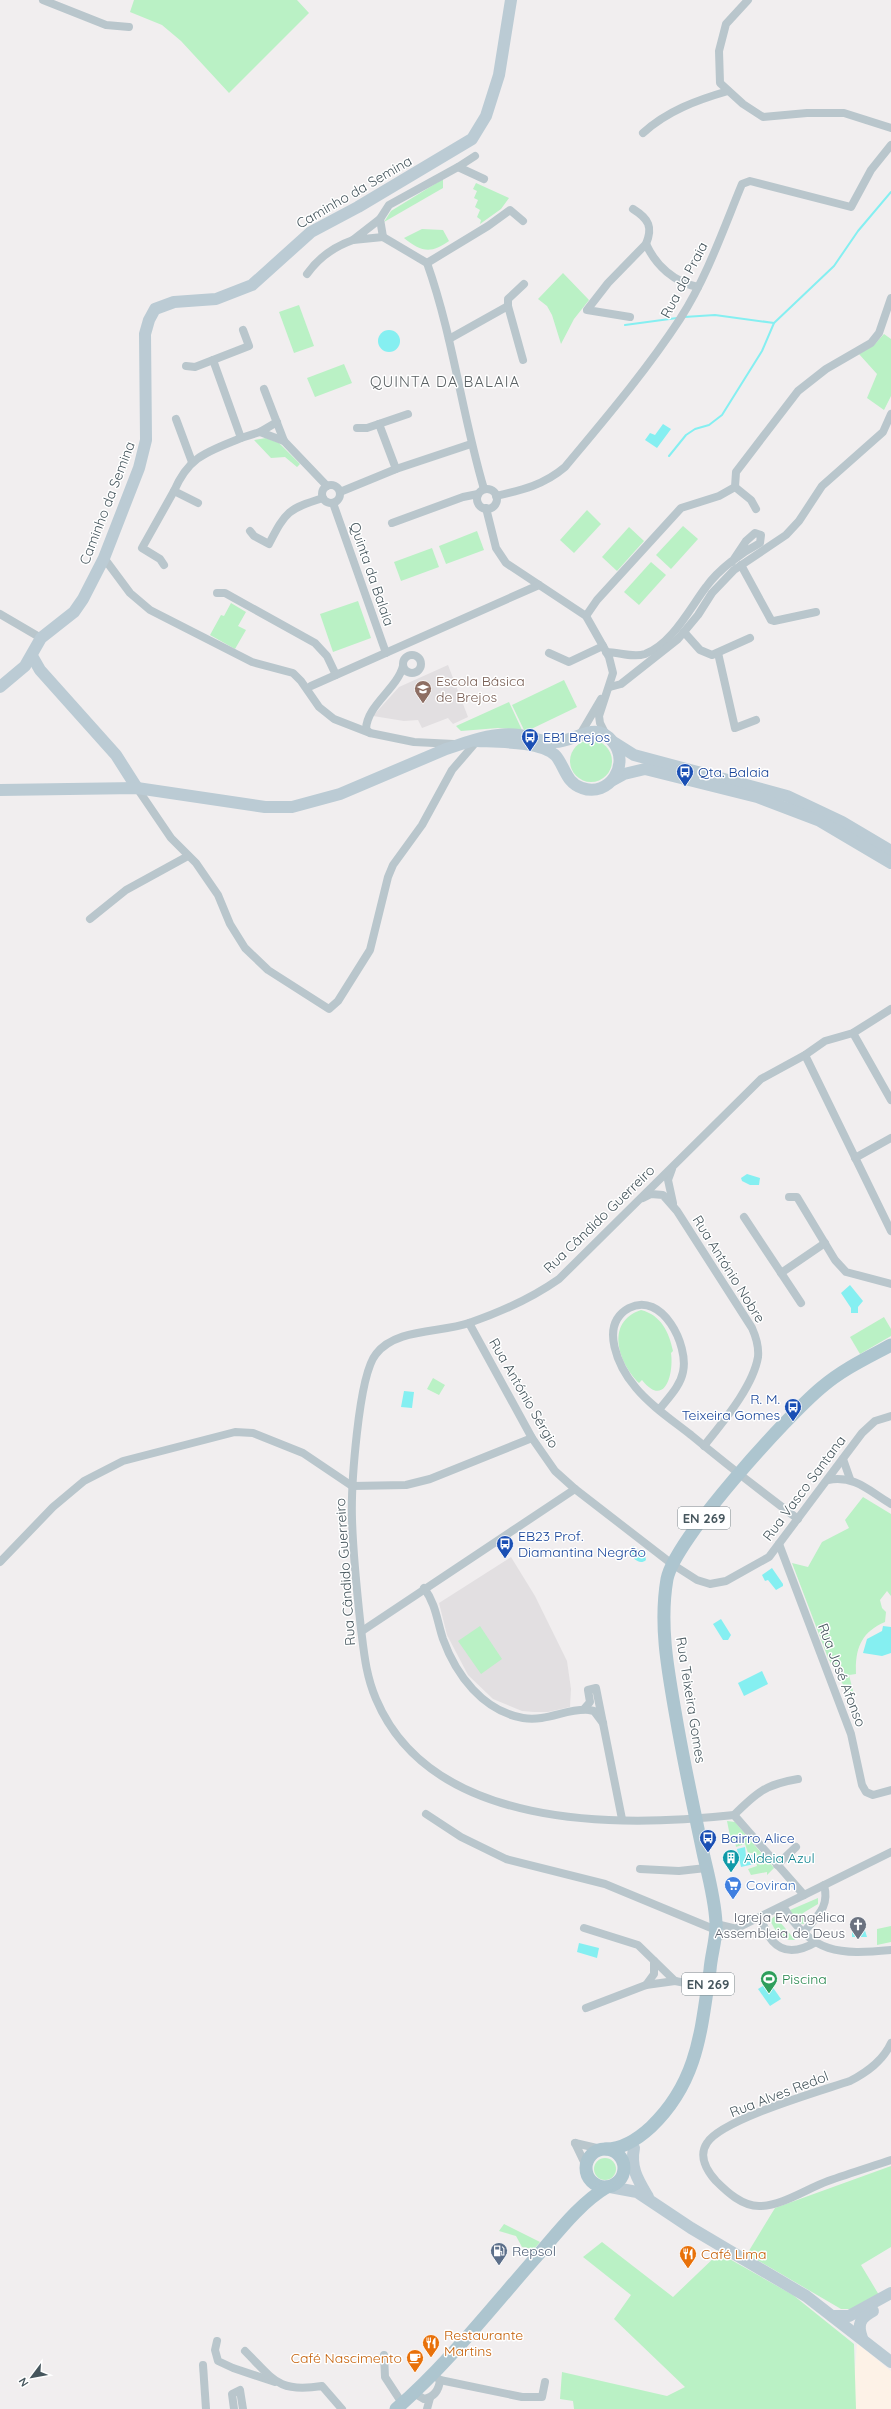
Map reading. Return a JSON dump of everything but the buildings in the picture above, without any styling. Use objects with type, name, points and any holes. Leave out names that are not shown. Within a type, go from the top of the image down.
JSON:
[{"type":"main road","name":"Rua Teixeira Gomes","points":[[603,2149],[617,2149],[644,2133],[669,2110],[687,2079],[698,2046],[715,1932],[706,1868],[682,1754],[665,1652],[665,1601],[668,1578],[672,1564],[687,1541],[740,1474],[795,1412],[820,1388],[849,1368],[891,1345]]},
{"type":"main road","name":"Rua Teixeira Gomes","points":[[624,2166],[644,2133]]},
{"type":"main road","points":[[608,2187],[594,2184],[586,2169],[593,2154],[603,2149],[618,2154],[624,2166]]},
{"type":"main road","name":"EN 269","points":[[559,2231],[591,2199],[622,2178],[624,2166]]},
{"type":"main road","name":"EN 269","points":[[399,2406],[436,2377],[559,2231],[581,2202],[586,2188],[586,2169]]},
{"type":"street","points":[[43,0],[106,25],[129,26]]},
{"type":"street","name":"Caminho da Semina","points":[[0,687],[25,666],[41,638],[74,612],[83,599],[104,558],[139,468],[146,440],[145,334],[148,320],[155,309],[174,302],[216,299],[252,285],[311,232],[358,208],[472,139],[486,116],[499,74],[511,0]]},
{"type":"street","points":[[748,0],[726,24],[719,51],[720,83],[728,91],[743,104],[763,117],[807,113],[844,113],[891,128]]},
{"type":"street","points":[[643,133],[657,121],[669,114],[700,99],[728,91]]},
{"type":"street","name":"Rua da Praia","points":[[496,496],[534,487],[553,478],[565,467],[648,365],[681,317],[698,287],[707,269],[742,184],[750,181],[851,207],[870,170],[891,145]]},
{"type":"street","points":[[353,240],[380,220],[389,205],[475,156]]},
{"type":"street","points":[[458,166],[484,179]]},
{"type":"street","points":[[630,317],[587,310],[608,283],[646,244],[651,232],[648,222],[633,209]]},
{"type":"street","points":[[427,263],[488,226],[510,210],[523,221]]},
{"type":"street","points":[[380,220],[383,237]]},
{"type":"street","points":[[307,274],[318,260],[338,245],[353,240],[383,237],[427,263],[449,339],[481,492],[479,504],[486,508],[496,548],[500,556],[512,568],[586,616],[605,649],[613,673],[610,688],[600,716],[600,723],[620,756],[620,765],[613,780]]},
{"type":"street","points":[[646,244],[651,255],[678,281],[698,287]]},
{"type":"street","points":[[523,360],[508,306],[508,299],[524,284]]},
{"type":"street","points":[[735,487],[736,472],[798,391],[826,370],[871,343],[879,333],[891,298]]},
{"type":"street","points":[[449,339],[508,306]]},
{"type":"street","points":[[186,366],[195,367],[249,346],[243,330]]},
{"type":"street","points":[[212,360],[241,438]]},
{"type":"street","points":[[264,389],[284,440],[327,486],[335,486],[340,492],[339,498],[332,503],[327,502],[323,498],[322,492],[327,486]]},
{"type":"street","points":[[357,428],[367,428],[408,414]]},
{"type":"street","points":[[564,771],[562,756],[565,748],[578,735],[610,688],[621,684],[668,648],[684,632],[721,582],[741,565],[786,535],[799,521],[822,486],[883,432],[891,414]]},
{"type":"street","points":[[176,419],[192,462]]},
{"type":"street","points":[[164,565],[160,559],[142,548],[192,462],[214,449],[260,432],[277,422]]},
{"type":"street","points":[[379,424],[396,469]]},
{"type":"street","points":[[260,432],[284,440]]},
{"type":"street","points":[[340,492],[396,469],[471,444]]},
{"type":"street","points":[[735,487],[752,500],[756,509]]},
{"type":"street","points":[[586,616],[597,600],[681,508],[719,496],[735,487]]},
{"type":"street","points":[[174,491],[198,503]]},
{"type":"street","points":[[392,523],[463,497],[481,492],[493,491],[496,496],[495,505],[486,508]]},
{"type":"street","points":[[250,531],[254,536],[269,544],[286,513],[299,506],[323,498]]},
{"type":"street","name":"Quinta da Balaia","points":[[332,503],[386,654]]},
{"type":"street","points":[[104,558],[130,593],[150,610],[252,662],[293,673],[301,681],[319,707],[329,715],[350,727],[370,733],[414,742],[463,744]]},
{"type":"street","points":[[549,653],[570,662],[605,649],[632,656],[645,654],[659,645],[690,612],[706,587],[732,562]]},
{"type":"street","points":[[741,565],[771,620],[774,621],[816,612]]},
{"type":"street","points":[[311,686],[539,585]]},
{"type":"street","points":[[217,593],[225,593],[315,643],[327,656],[336,675]]},
{"type":"street","points":[[0,614],[41,638]]},
{"type":"street","points":[[684,632],[706,654],[718,653],[750,638]]},
{"type":"street","points":[[718,653],[735,728],[756,720]]},
{"type":"street","points":[[370,733],[366,729],[369,716],[394,684],[406,657],[411,655],[418,657],[421,666],[415,673],[405,676],[394,684]]},
{"type":"street","points":[[32,656],[40,670],[116,755],[171,838],[188,856],[218,895],[230,924],[245,948],[268,970],[329,1009],[338,1001],[370,950],[388,877],[393,865],[422,824],[452,770],[477,741]]},
{"type":"street","points":[[403,666],[408,673],[415,673]]},
{"type":"street","points":[[0,790],[137,788],[265,807],[292,807],[340,794],[463,744],[499,735],[518,735],[556,742],[578,735],[595,732],[610,739],[634,755],[757,787],[794,799],[842,822],[891,852]]},
{"type":"street","points":[[477,741],[523,744],[544,749],[556,757],[574,784],[587,790],[601,788],[624,774],[645,769],[757,797],[820,821],[891,863]]},
{"type":"street","points":[[414,742],[422,751],[416,762]]},
{"type":"street","points":[[90,919],[126,890],[188,856]]},
{"type":"street","name":"Rua Cândido Guerreiro","points":[[734,1815],[696,1819],[622,1819],[553,1816],[530,1811],[475,1794],[433,1770],[411,1753],[399,1738],[376,1700],[365,1664],[353,1547],[352,1486],[365,1380],[375,1355],[384,1346],[396,1339],[469,1323],[522,1302],[554,1282],[761,1079],[805,1055],[825,1041],[852,1033],[891,1009]]},
{"type":"street","points":[[852,1033],[891,1100]]},
{"type":"street","points":[[805,1055],[891,1231]]},
{"type":"street","points":[[855,1158],[891,1138]]},
{"type":"street","name":"Rua António Nobre","points":[[674,1164],[668,1180],[671,1200],[752,1328],[757,1340],[758,1356],[751,1378],[704,1446]]},
{"type":"street","name":"Rua António Nobre","points":[[637,1201],[651,1194],[663,1195],[677,1211]]},
{"type":"street","points":[[789,1197],[797,1198],[825,1243],[846,1272],[891,1284]]},
{"type":"street","points":[[744,1218],[801,1303]]},
{"type":"street","points":[[781,1273],[825,1243]]},
{"type":"street","points":[[659,1410],[681,1380],[684,1358],[672,1327],[665,1316],[657,1308],[640,1304],[628,1308],[620,1316],[614,1326],[613,1341],[626,1374],[636,1388],[659,1410],[798,1520]]},
{"type":"street","name":"Rua António Sérgio","points":[[469,1323],[532,1438],[555,1471],[575,1489],[672,1564]]},
{"type":"street","name":"Rua Vasco Santana","points":[[672,1564],[697,1580],[710,1584],[721,1582],[769,1556],[828,1480],[862,1432],[875,1421],[891,1416]]},
{"type":"street","points":[[0,1562],[52,1507],[84,1481],[123,1461],[235,1432],[253,1433],[303,1454],[352,1486],[406,1485],[430,1479],[532,1438]]},
{"type":"street","points":[[843,1459],[850,1479]]},
{"type":"street","points":[[828,1480],[840,1477],[850,1479],[891,1504]]},
{"type":"street","points":[[362,1631],[424,1588],[575,1489]]},
{"type":"street","name":"Rua José Afonso","points":[[779,1544],[851,1734],[857,1753],[862,1785],[866,1792],[873,1795],[891,1790]]},
{"type":"street","points":[[424,1588],[435,1607],[444,1640],[452,1660],[474,1691],[485,1700],[510,1714],[523,1718],[548,1718],[584,1709],[594,1711],[603,1723]]},
{"type":"street","points":[[584,1709],[590,1702],[588,1690],[596,1688],[622,1819]]},
{"type":"street","points":[[798,1779],[781,1782],[757,1792],[734,1815],[804,1895]]},
{"type":"street","points":[[426,1814],[461,1837],[506,1858],[605,1884],[715,1932],[737,1929],[891,1852]]},
{"type":"street","points":[[777,1865],[796,1847]]},
{"type":"street","points":[[640,1869],[679,1871],[706,1868]]},
{"type":"street","points":[[804,1932],[824,1906],[827,1897],[824,1885]]},
{"type":"street","points":[[783,1906],[793,1924],[824,1948],[851,1952],[891,1950]]},
{"type":"street","points":[[761,1918],[768,1939],[787,1950],[797,1951],[816,1942]]},
{"type":"street","points":[[584,1928],[638,1944],[674,1980]]},
{"type":"street","points":[[715,1932],[737,1929]]},
{"type":"street","points":[[646,1985],[654,1974],[654,1961]]},
{"type":"street","points":[[586,2008],[646,1985],[674,1980],[707,1987]]},
{"type":"street","name":"Rua Alves Redol","points":[[890,2048],[873,2066],[850,2081],[752,2116],[717,2133],[707,2143],[703,2157],[708,2172],[729,2194],[743,2202],[759,2206],[779,2201],[828,2181],[891,2160]]},
{"type":"street","points":[[586,2169],[575,2143],[603,2149]]},
{"type":"street","points":[[634,2148],[634,2171],[650,2200]]},
{"type":"street","points":[[624,2166],[650,2200]]},
{"type":"street","points":[[608,2187],[632,2190],[650,2200],[691,2228],[806,2296],[891,2362]]},
{"type":"street","points":[[832,2316],[849,2316],[891,2293]]},
{"type":"street","points":[[862,2338],[858,2328],[860,2322],[891,2300]]},
{"type":"street","points":[[216,2341],[218,2361],[224,2365],[300,2389],[322,2386],[342,2409]]},
{"type":"street","points":[[245,2351],[276,2382]]},
{"type":"street","points":[[384,2355],[385,2377],[399,2406]]},
{"type":"street","points":[[203,2365],[206,2409]]},
{"type":"street","points":[[427,2409],[430,2398],[436,2393],[436,2377],[522,2397],[542,2396],[545,2382]]},
{"type":"street","points":[[234,2409],[232,2394],[240,2390],[242,2409]]},
{"type":"street","points":[[414,2393],[420,2398],[430,2398]]},
{"type":"shaded area","name":"Escola Básica de Brejos","points":[[448,665],[468,717],[453,724],[448,718],[422,728],[418,720],[404,721],[373,716],[399,687]]},
{"type":"shaded area","points":[[511,1557],[535,1596],[567,1661],[571,1689],[570,1707],[548,1712],[522,1711],[493,1699],[468,1675],[447,1635],[439,1603]]},
{"type":"shaded area","points":[[857,2343],[891,2371],[891,2409],[852,2409]]},
{"type":"green space","points":[[134,0],[297,0],[309,13],[229,93],[181,41],[162,25],[130,12]]},
{"type":"green space","points":[[443,179],[443,188],[384,222],[391,211]]},
{"type":"green space","points":[[476,183],[509,198],[501,209],[480,224],[481,220],[477,217],[480,210],[475,207],[478,200],[474,198],[477,191],[473,189]]},
{"type":"green space","points":[[422,229],[443,230],[449,241],[437,248],[426,250],[410,243],[404,238]]},
{"type":"green space","points":[[563,273],[589,300],[574,319],[561,344],[552,315],[547,306],[538,299]]},
{"type":"green space","points":[[299,305],[314,346],[294,353],[279,312]]},
{"type":"green space","points":[[884,334],[891,339],[891,396],[884,410],[867,398],[877,374],[859,354],[874,345]]},
{"type":"green space","points":[[344,364],[352,383],[315,397],[307,378]]},
{"type":"green space","points":[[266,438],[279,443],[300,464],[297,467],[285,457],[271,458],[254,440]]},
{"type":"green space","points":[[587,510],[601,524],[574,553],[560,540]]},
{"type":"green space","points":[[683,526],[698,539],[671,569],[656,555]]},
{"type":"green space","points":[[629,527],[644,541],[617,571],[602,557]]},
{"type":"green space","points":[[477,531],[484,550],[446,564],[439,546]]},
{"type":"green space","points":[[432,548],[439,567],[401,581],[394,562]]},
{"type":"green space","points":[[651,562],[666,575],[639,605],[624,592]]},
{"type":"green space","points":[[358,601],[371,638],[333,652],[320,614]]},
{"type":"green space","points":[[231,603],[246,612],[238,626],[246,630],[235,649],[210,635],[221,615],[224,616]]},
{"type":"green space","points":[[564,680],[577,707],[525,732],[512,705]]},
{"type":"green space","points":[[509,702],[522,730],[498,728],[461,731],[456,726]]},
{"type":"green space","points":[[591,740],[606,746],[612,761],[606,776],[591,782],[576,776],[570,761],[576,746]]},
{"type":"green space","points":[[641,1310],[654,1316],[663,1325],[669,1337],[673,1351],[671,1353],[672,1361],[669,1378],[666,1385],[657,1391],[650,1388],[642,1380],[639,1383],[625,1364],[621,1354],[619,1333],[623,1324],[630,1316]]},
{"type":"green space","points":[[884,1317],[891,1329],[891,1336],[860,1354],[850,1337]]},
{"type":"green space","points":[[433,1378],[445,1385],[439,1395],[427,1389]]},
{"type":"green space","points":[[863,1497],[891,1514],[891,1596],[887,1591],[880,1600],[882,1608],[886,1612],[885,1622],[877,1626],[865,1636],[858,1649],[856,1674],[849,1675],[854,1695],[850,1697],[828,1658],[792,1563],[808,1567],[822,1542],[849,1528],[845,1520]]},
{"type":"green space","points":[[480,1626],[502,1659],[481,1674],[458,1641]]},
{"type":"green space","points":[[727,1821],[735,1822],[774,1868],[767,1875],[767,1872],[751,1875],[748,1869],[757,1866],[754,1853],[748,1853],[745,1844],[736,1847],[735,1841],[731,1841]]},
{"type":"green space","points":[[818,1898],[818,1904],[803,1913],[804,1924],[797,1923],[795,1916],[790,1916],[790,1910]]},
{"type":"green space","points":[[775,1916],[795,1940],[786,1939],[776,1931],[770,1920]]},
{"type":"green space","points":[[891,1926],[891,1942],[877,1945],[877,1929]]},
{"type":"green space","points":[[605,2158],[613,2161],[616,2169],[613,2177],[605,2180],[597,2177],[594,2169],[597,2161]]},
{"type":"green space","points":[[891,2166],[891,2247],[861,2265],[879,2295],[856,2309],[841,2309],[747,2254],[775,2208]]},
{"type":"green space","points":[[504,2224],[540,2242],[534,2249],[522,2247],[516,2236],[499,2231]]},
{"type":"green space","points":[[602,2242],[673,2297],[719,2253],[793,2295],[854,2344],[856,2409],[574,2409],[573,2401],[560,2399],[562,2372],[667,2396],[685,2387],[614,2319],[631,2295],[583,2257]]},
{"type":"water","points":[[389,330],[397,333],[400,341],[397,349],[389,352],[381,349],[378,341],[381,333]]},
{"type":"water","points":[[663,424],[671,429],[657,448],[645,440],[650,433],[655,435]]},
{"type":"water","points":[[747,1174],[760,1178],[759,1185],[750,1185],[742,1181],[741,1178]]},
{"type":"water","points":[[850,1285],[863,1301],[858,1307],[858,1313],[851,1313],[851,1308],[841,1293]]},
{"type":"water","points":[[404,1391],[414,1392],[412,1408],[401,1407]]},
{"type":"water","points":[[633,1546],[645,1555],[646,1560],[641,1562],[634,1559],[628,1553]]},
{"type":"water","points":[[772,1568],[783,1584],[783,1586],[776,1590],[768,1580],[765,1581],[762,1575]]},
{"type":"water","points":[[721,1619],[731,1635],[728,1640],[723,1640],[713,1624]]},
{"type":"water","points":[[883,1626],[891,1627],[891,1653],[882,1656],[863,1653],[867,1639],[882,1631]]},
{"type":"water","points":[[762,1671],[768,1684],[744,1696],[738,1683]]},
{"type":"water","points":[[745,1847],[746,1856],[752,1855],[754,1864],[741,1867],[737,1849]]},
{"type":"water","points":[[857,1921],[862,1921],[867,1937],[852,1937],[852,1927]]},
{"type":"water","points":[[579,1943],[599,1948],[597,1958],[577,1952]]},
{"type":"water","name":"Piscina","points":[[769,1982],[781,1999],[770,2006],[758,1989]]},
{"type":"waterway","points":[[684,317],[715,315],[774,323],[834,266],[858,231],[891,192]]},
{"type":"waterway","points":[[625,325],[677,318]]},
{"type":"waterway","points":[[669,456],[686,435],[695,429],[709,425],[722,415],[762,351],[774,323]]},
{"type":"place","name":"Escola Básica de Brejos","points":[[423,704]]},
{"type":"place","name":"EB1 Brejos","points":[[530,752]]},
{"type":"place","name":"Qta. Balaia","points":[[685,787]]},
{"type":"place","name":"R. M. Teixeira Gomes","points":[[793,1422]]},
{"type":"place","name":"EB23 Prof. Diamantina Negrão","points":[[505,1559]]},
{"type":"place","name":"Bairro Alice","points":[[708,1853]]},
{"type":"place","name":"Aldeia Azul","points":[[731,1873]]},
{"type":"place","name":"Coviran","points":[[733,1900]]},
{"type":"place","name":"Igreja Evangélica Assembleia de Deus","points":[[858,1940]]},
{"type":"place","name":"Piscina","points":[[769,1994]]},
{"type":"place","name":"Repsol","points":[[499,2266]]},
{"type":"place","name":"Café Lima","points":[[688,2269]]},
{"type":"place","name":"Restaurante Martins","points":[[431,2358]]},
{"type":"place","name":"Café Nascimento","points":[[415,2373]]},
{"type":"district","name":"QUINTA DA BALAIA","points":[[445,382]]}]
